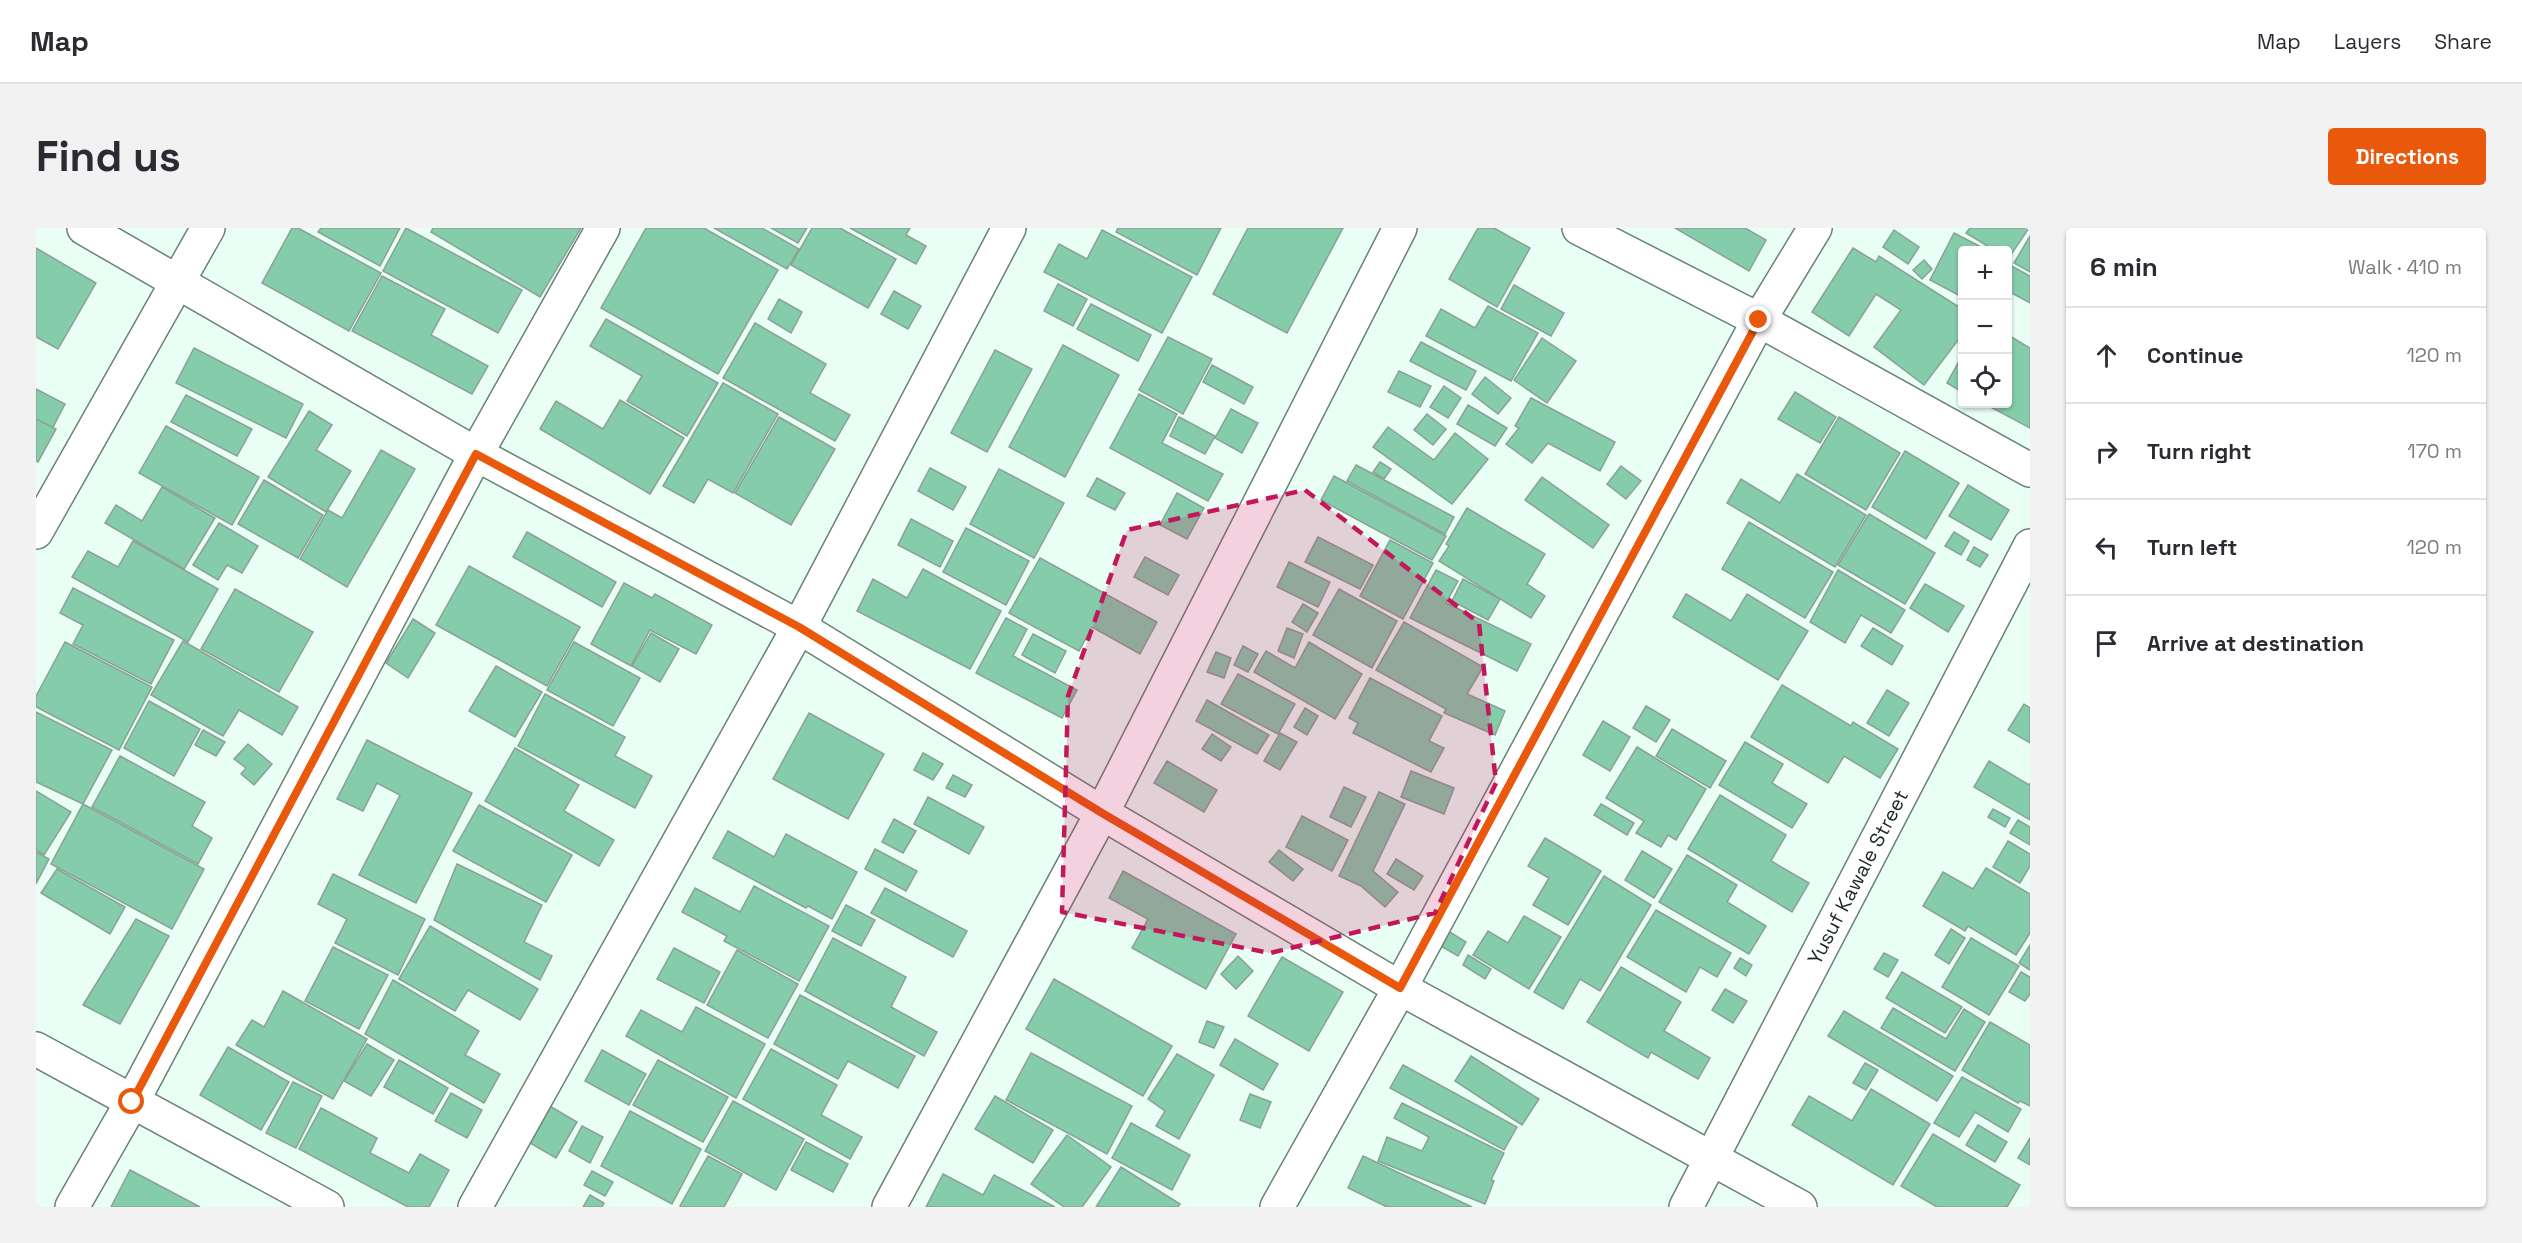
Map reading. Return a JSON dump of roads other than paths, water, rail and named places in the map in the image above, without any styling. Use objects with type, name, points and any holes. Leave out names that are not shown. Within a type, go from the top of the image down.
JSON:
[{"type":"street","points":[[84,228],[476,454],[799,627],[1102,813],[1400,988],[1711,1161],[1800,1207]]},
{"type":"street","points":[[36,532],[208,228]]},
{"type":"street","points":[[72,1207],[132,1102],[476,454],[603,228]]},
{"type":"street","points":[[475,1207],[799,627],[1009,228]]},
{"type":"street","points":[[889,1207],[1102,813],[1400,228]]},
{"type":"street","points":[[1579,228],[1759,320],[2030,470]]},
{"type":"street","points":[[1277,1207],[1400,988],[1759,320],[1815,228]]},
{"type":"street","name":"Yusuf Kawale Street","points":[[1686,1207],[2030,546]]},
{"type":"street","points":[[36,1049],[327,1207]]}]
